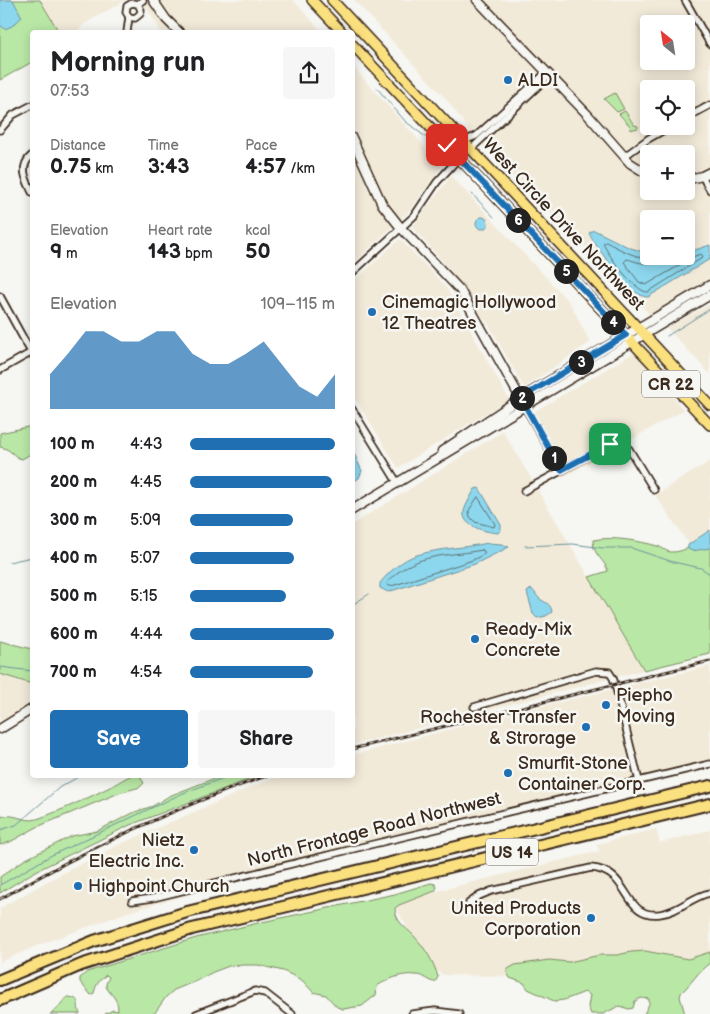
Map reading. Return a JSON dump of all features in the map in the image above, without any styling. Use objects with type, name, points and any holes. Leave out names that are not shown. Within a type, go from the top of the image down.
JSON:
[{"type":"highway","points":[[600,812],[710,780]]},
{"type":"highway","name":"US 14","points":[[0,980],[89,943],[179,914],[710,786]]},
{"type":"highway","name":"US 14","points":[[0,1000],[90,962],[198,927],[710,805]]},
{"type":"main road","points":[[312,0],[340,30]]},
{"type":"main road","name":"West Circle Drive Northwest","points":[[332,0],[710,405]]},
{"type":"main road","name":"West Circle Drive Northwest","points":[[355,47],[710,425]]},
{"type":"main road","points":[[447,145],[461,151],[471,149]]},
{"type":"street","points":[[153,0],[166,20],[177,30]]},
{"type":"street","points":[[477,0],[630,163],[640,169]]},
{"type":"street","points":[[685,0],[710,44]]},
{"type":"street","points":[[127,30],[129,17],[126,12],[127,6],[140,2],[140,14],[135,18],[129,17]]},
{"type":"street","points":[[464,141],[476,136],[548,74]]},
{"type":"street","points":[[471,149],[548,74]]},
{"type":"street","points":[[695,113],[710,105]]},
{"type":"street","points":[[0,130],[13,115],[30,106]]},
{"type":"street","points":[[625,156],[656,135]]},
{"type":"street","points":[[355,145],[378,197],[387,212],[460,290],[561,470]]},
{"type":"street","points":[[30,157],[24,168],[30,187]]},
{"type":"street","points":[[355,270],[421,207],[437,182],[459,158]]},
{"type":"street","points":[[695,178],[710,172]]},
{"type":"street","points":[[702,176],[710,190]]},
{"type":"street","points":[[397,482],[521,398],[710,285]]},
{"type":"street","points":[[355,508],[710,295]]},
{"type":"street","points":[[0,296],[30,349]]},
{"type":"street","points":[[0,370],[30,354]]},
{"type":"street","points":[[355,414],[397,482]]},
{"type":"street","points":[[524,492],[605,446],[620,443],[627,446],[632,452],[654,490]]},
{"type":"street","points":[[474,707],[596,671],[609,672],[615,684],[638,781]]},
{"type":"street","points":[[0,729],[30,709]]},
{"type":"street","name":"North Frontage Road Northwest","points":[[132,902],[710,764]]},
{"type":"street","points":[[470,903],[479,896],[491,891],[591,868],[605,870],[615,877],[634,906],[649,914],[667,913],[710,893]]},
{"type":"street","points":[[196,1014],[248,993],[259,991],[292,1014]]},
{"type":"street","points":[[412,1014],[435,1011],[459,1014]]},
{"type":"shaded area","points":[[40,0],[126,0],[84,24],[79,30],[57,30]]},
{"type":"shaded area","points":[[142,0],[293,0],[320,30],[160,30]]},
{"type":"shaded area","points":[[354,0],[710,0],[710,282],[652,317],[574,235],[511,175],[474,136],[446,99]]},
{"type":"shaded area","points":[[355,69],[442,166],[413,207],[355,262]]},
{"type":"shaded area","points":[[451,176],[570,303],[590,342],[524,388],[489,325],[474,307],[448,268],[412,227]]},
{"type":"shaded area","points":[[400,239],[446,287],[509,399],[398,468],[355,398],[355,280]]},
{"type":"shaded area","points":[[710,304],[710,374],[667,328]]},
{"type":"shaded area","points":[[635,352],[684,410],[562,478],[527,416]]},
{"type":"shaded area","points":[[503,431],[644,670],[355,744],[355,523]]},
{"type":"shaded area","points":[[710,461],[710,534],[691,547],[655,495]]},
{"type":"shaded area","points":[[710,666],[710,760],[190,885],[191,894],[128,912],[36,946],[0,962],[0,908],[118,845],[268,780],[275,778],[355,778],[355,754],[493,718]]},
{"type":"shaded area","points":[[0,674],[30,683],[30,704],[0,723]]},
{"type":"shaded area","points":[[656,829],[660,843],[710,830],[710,958],[673,979],[444,975],[434,970],[424,957],[393,902],[599,851],[597,844]]},
{"type":"green space","points":[[0,0],[40,0],[58,30],[30,30],[30,63],[0,80]]},
{"type":"green space","points":[[615,93],[624,109],[617,112],[604,99]]},
{"type":"green space","points":[[625,111],[638,128],[630,130],[631,127],[619,114]]},
{"type":"green space","points":[[30,426],[30,454],[22,459],[16,457],[7,449],[0,447],[0,433]]},
{"type":"green space","points":[[710,534],[710,654],[644,670],[589,577],[608,571],[594,548],[594,540],[617,539],[634,541],[650,544],[669,552],[676,552],[692,546]]},
{"type":"green space","points":[[0,641],[30,648],[30,683],[0,674]]},
{"type":"green space","points":[[127,778],[141,778],[144,783],[140,787],[119,793],[37,827],[10,842],[0,845],[0,817],[10,816],[28,820],[37,819]]},
{"type":"green space","points":[[215,778],[252,778],[130,825],[34,872],[0,893],[0,877],[24,860],[72,836],[97,831],[135,812],[153,806],[169,796]]},
{"type":"green space","points":[[431,883],[437,887],[435,891],[399,905],[395,908],[395,913],[399,921],[429,955],[438,977],[435,982],[419,975],[400,976],[390,979],[377,986],[376,995],[362,1006],[343,1009],[337,1007],[326,995],[313,992],[303,981],[294,976],[283,971],[258,965],[229,966],[174,990],[166,997],[154,1014],[105,1014],[113,1010],[118,1011],[116,1001],[106,987],[109,977],[106,975],[101,979],[91,995],[80,982],[80,978],[87,972],[196,938],[395,894]]},
{"type":"green space","points":[[645,951],[688,959],[710,952],[710,963],[681,993],[680,997],[685,1014],[644,1014],[649,1004],[649,999],[641,998],[635,1001],[633,1008],[629,1009],[619,1006],[603,1014],[591,1014],[588,1007],[590,995],[585,992],[564,1000],[554,1001],[528,989],[524,983],[510,978],[507,973],[508,969],[515,965],[549,960],[569,962],[600,955],[617,955]]},
{"type":"green space","points":[[68,997],[77,1000],[80,1014],[50,1014],[56,1010]]},
{"type":"water","points":[[0,0],[13,0],[22,17],[12,26],[5,29],[0,25]]},
{"type":"water","points":[[480,217],[484,217],[488,223],[484,229],[480,229],[476,225],[476,221]]},
{"type":"water","points":[[594,230],[640,251],[640,265],[695,265],[695,250],[710,245],[710,259],[648,297],[641,295],[625,283],[589,233]]},
{"type":"water","points":[[355,456],[362,471],[359,478],[355,481]]},
{"type":"water","points":[[479,488],[501,525],[501,530],[498,533],[476,528],[464,516],[469,500],[475,489]]},
{"type":"water","points":[[710,530],[710,548],[692,551],[688,549],[688,545]]},
{"type":"water","points":[[488,543],[502,544],[509,547],[475,564],[388,592],[380,588],[380,583],[397,566],[412,557],[435,551]]},
{"type":"water","points":[[531,589],[549,605],[552,612],[537,618],[533,614],[527,592]]},
{"type":"waterway","points":[[377,88],[405,121],[432,142]]},
{"type":"waterway","points":[[472,194],[494,217]]},
{"type":"waterway","points":[[667,336],[710,309]]},
{"type":"waterway","points":[[525,546],[573,544],[603,548],[631,548],[673,562],[701,568],[710,574]]},
{"type":"waterway","points":[[9,562],[30,557]]},
{"type":"waterway","points":[[355,603],[369,594]]},
{"type":"waterway","points":[[0,667],[30,671]]},
{"type":"waterway","points":[[0,830],[16,825],[60,787],[76,778]]},
{"type":"waterway","points":[[0,885],[50,856],[181,794],[223,778]]},
{"type":"railway","points":[[355,748],[710,661]]},
{"type":"railway","points":[[0,899],[65,863],[165,815],[261,778]]},
{"type":"place","name":"ALDI","points":[[508,80]]},
{"type":"place","name":"Cinemagic Hollywood 12 Theatres","points":[[372,312]]},
{"type":"place","name":"Ready-Mix Concrete","points":[[475,639]]},
{"type":"place","name":"Piepho Moving","points":[[606,705]]},
{"type":"place","name":"Rochester Transfer & Strorage","points":[[586,727]]},
{"type":"place","name":"Smurfit-Stone Container Corp.","points":[[508,773]]},
{"type":"place","name":"Nietz Electric Inc.","points":[[194,850]]},
{"type":"place","name":"Highpoint Church","points":[[78,886]]},
{"type":"place","name":"United Products Corporation","points":[[591,918]]},
{"type":"route","points":[[447,145],[626,335],[521,398],[561,470],[610,444]]}]
